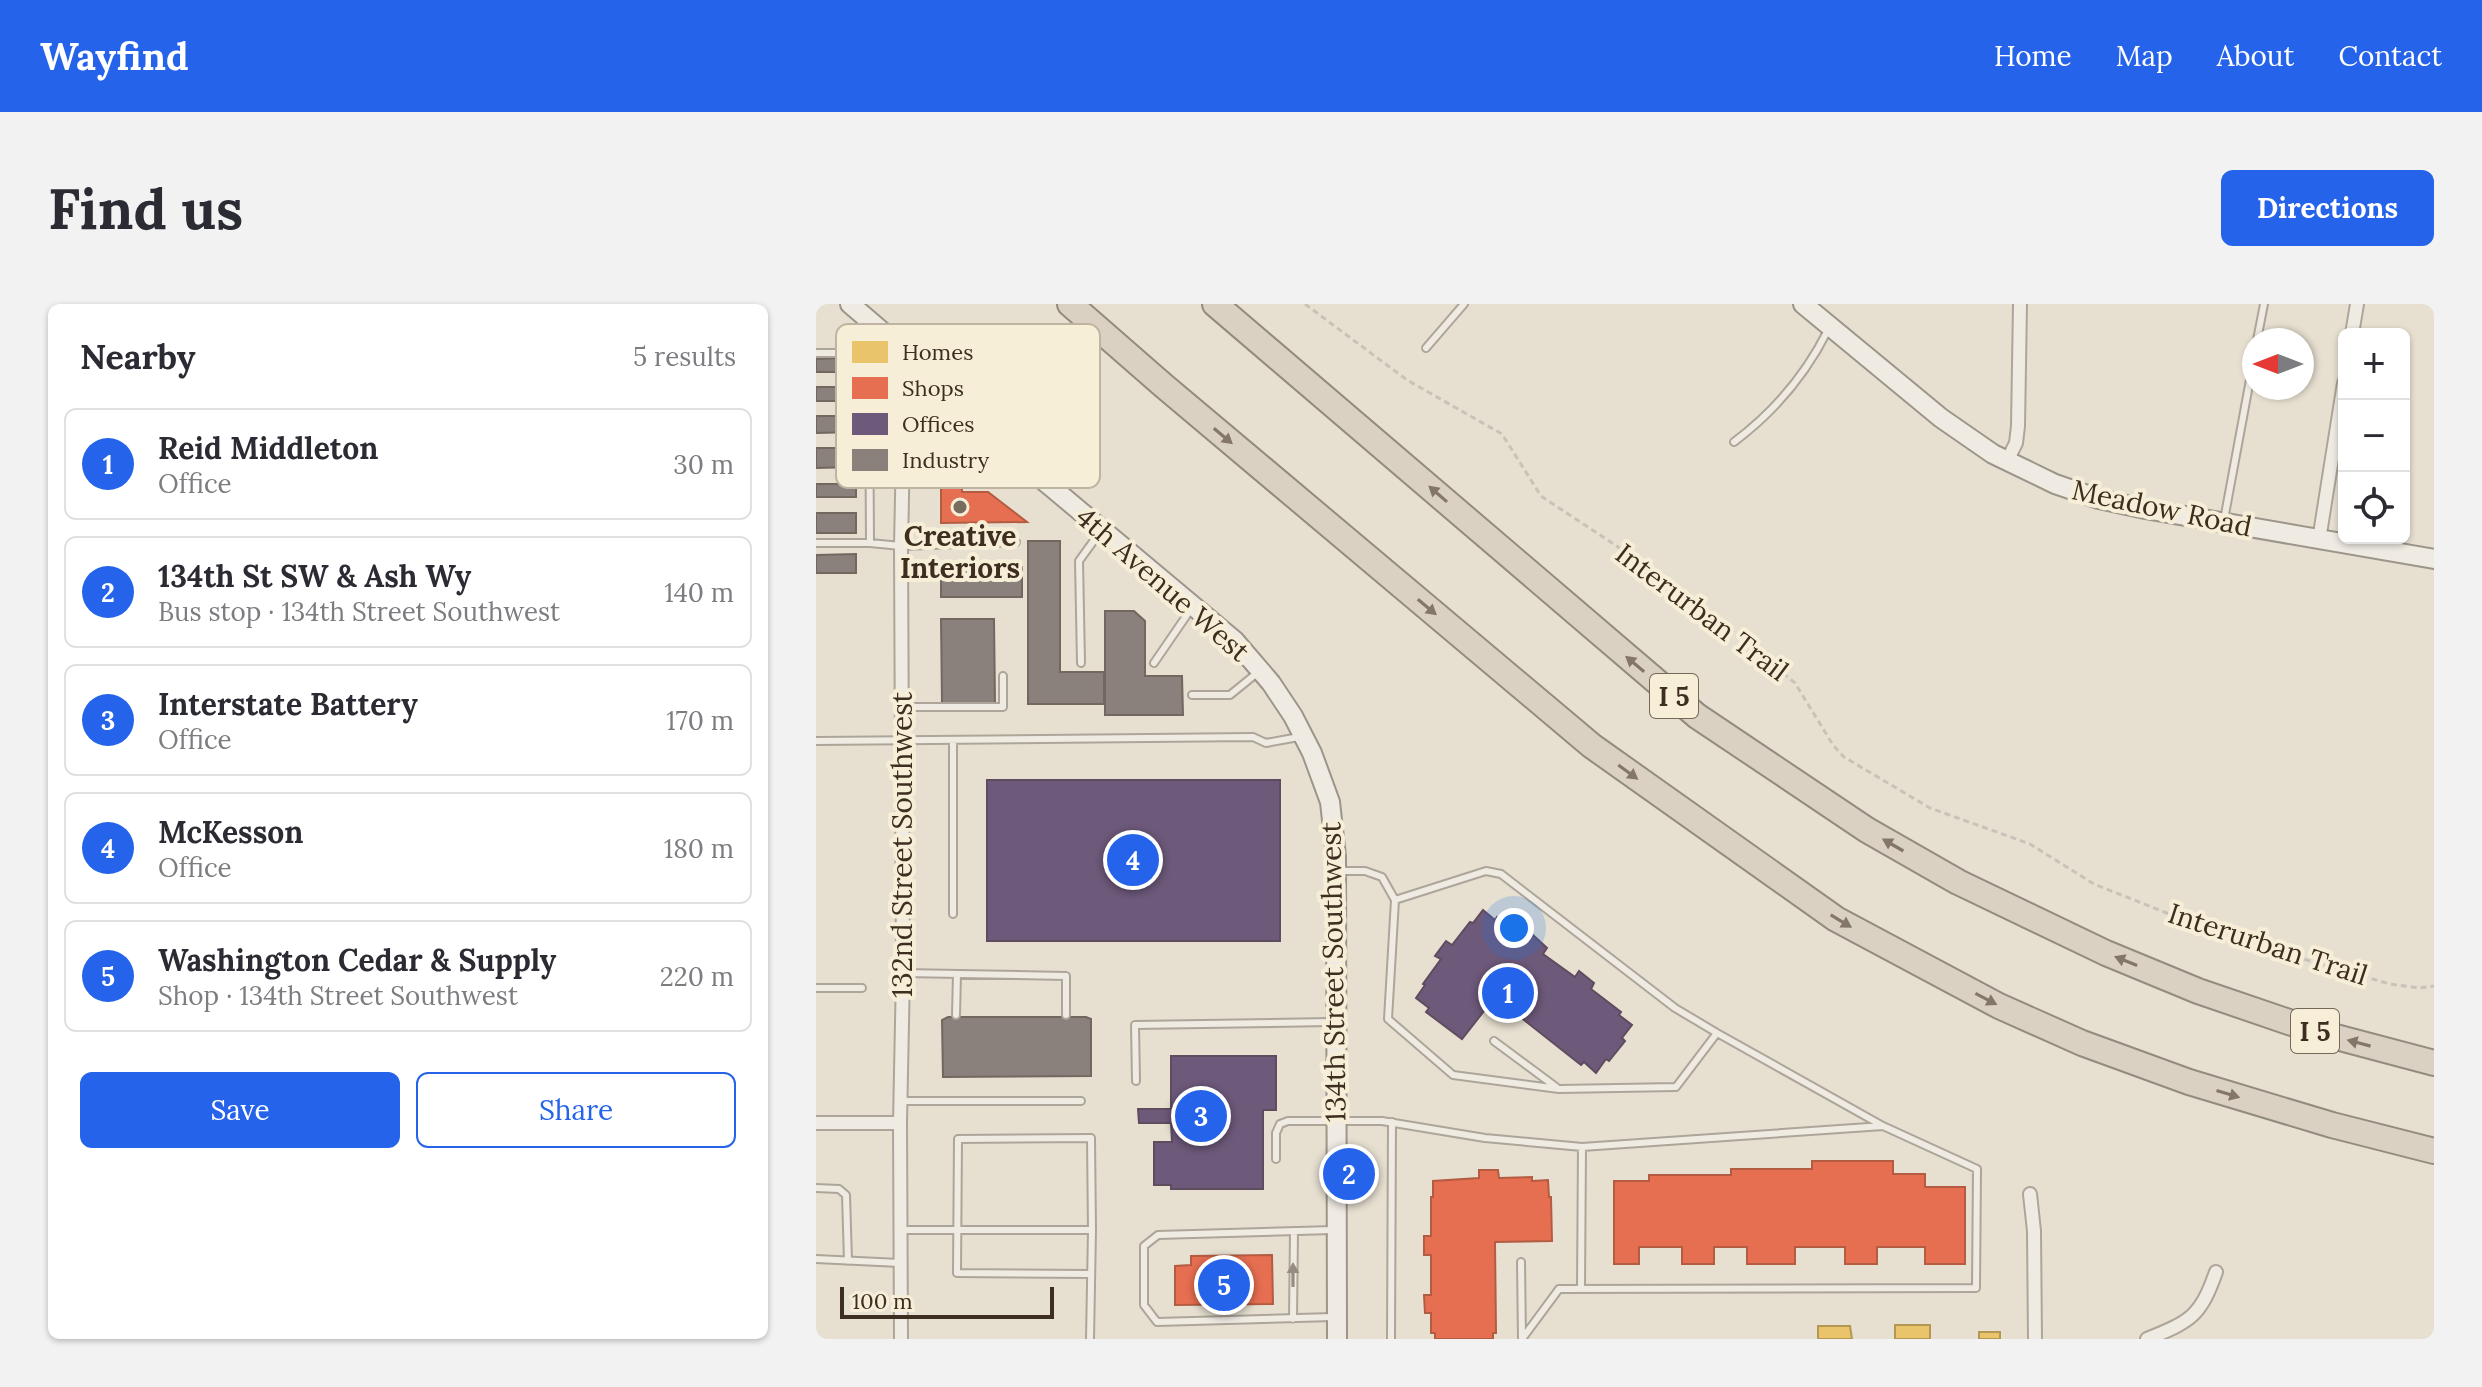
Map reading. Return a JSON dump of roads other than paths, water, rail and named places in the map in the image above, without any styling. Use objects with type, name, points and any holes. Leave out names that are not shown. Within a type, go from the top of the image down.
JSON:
[{"type":"highway","points":[[1056,304],[1082,324]]},
{"type":"highway","points":[[1070,304],[1093,324]]},
{"type":"highway","name":"I 5","points":[[1215,304],[1697,716],[1867,830],[1958,882],[2106,953],[2198,991],[2307,1028],[2434,1063]]},
{"type":"highway","points":[[1100,330],[1592,746],[1836,919],[1999,1006],[2082,1043],[2189,1082],[2434,1151]]},
{"type":"highway","points":[[1100,337],[1164,386]]},
{"type":"street","name":"4th Avenue West","points":[[850,304],[873,324]]},
{"type":"street","name":"Meadow Road","points":[[1803,304],[1941,418],[1982,447],[2055,484],[2099,499],[2434,559]]},
{"type":"street","points":[[2007,461],[2016,443],[2018,426],[2020,304]]},
{"type":"street","points":[[2353,328],[2357,304]]},
{"type":"street","points":[[2319,540],[2341,400]]},
{"type":"street","name":"132nd Street Southwest","points":[[901,1339],[902,488]]},
{"type":"street","name":"4th Avenue West","points":[[1053,488],[1235,641],[1293,716],[1308,745]]},
{"type":"street","name":"134th Street Southwest","points":[[1308,745],[1330,802],[1336,871],[1337,1339]]},
{"type":"street","points":[[816,1123],[900,1123]]},
{"type":"street","points":[[2030,1194],[2034,1231],[2035,1339]]},
{"type":"street","points":[[2147,1339],[2192,1318],[2206,1299],[2216,1272]]},
{"type":"lane","points":[[1426,348],[1464,304]]},
{"type":"lane","points":[[2259,328],[2264,304]]},
{"type":"lane","points":[[1734,442],[1803,375],[1830,327]]},
{"type":"lane","points":[[2223,523],[2246,400]]},
{"type":"lane","points":[[870,488],[870,543]]},
{"type":"lane","points":[[1081,663],[1079,561],[1102,529]]},
{"type":"lane","points":[[816,543],[901,546],[1016,542]]},
{"type":"lane","points":[[1154,663],[1193,606]]},
{"type":"lane","points":[[1192,695],[1230,695],[1260,671]]},
{"type":"lane","points":[[901,707],[1003,707],[1003,676]]},
{"type":"lane","points":[[816,741],[1253,737],[1266,743],[1308,745]]},
{"type":"lane","points":[[953,740],[953,914]]},
{"type":"lane","points":[[1336,871],[1365,871],[1382,877],[1395,900],[1388,1019],[1453,1075],[1559,1089],[1676,1087],[1717,1033]]},
{"type":"lane","points":[[1395,900],[1486,871],[1501,874],[1675,1008],[1883,1126],[1977,1169],[1976,1288],[1559,1289],[1522,1339],[1521,1262]]},
{"type":"lane","points":[[903,973],[1066,976],[1066,1015]]},
{"type":"lane","points":[[956,1015],[957,974]]},
{"type":"lane","points":[[816,988],[862,988]]},
{"type":"lane","points":[[1136,1081],[1135,1025],[1336,1022]]},
{"type":"lane","points":[[1494,1041],[1559,1089]]},
{"type":"lane","points":[[901,1101],[1081,1101]]},
{"type":"lane","points":[[1276,1159],[1276,1133],[1280,1124],[1288,1121],[1392,1122],[1485,1138],[1582,1147],[1883,1126]]},
{"type":"lane","points":[[1391,1339],[1392,1122]]},
{"type":"lane","points":[[1090,1339],[1092,1230],[1091,1138],[958,1139],[957,1273],[1091,1274]]},
{"type":"lane","points":[[1581,1289],[1582,1147]]},
{"type":"lane","points":[[816,1188],[839,1189],[846,1195],[848,1261]]},
{"type":"lane","points":[[1337,1229],[1158,1235],[1144,1246],[1144,1305],[1157,1322],[1337,1317]]},
{"type":"lane","points":[[902,1230],[1092,1230]]},
{"type":"lane","points":[[1293,1319],[1294,1231]]},
{"type":"lane","points":[[816,1259],[900,1263]]},
{"type":"place","name":"Creative Interiors","points":[[960,507]]},
{"type":"place","name":"McKesson","points":[[1133,860]]},
{"type":"place","name":"Reid Middleton","points":[[1508,993]]},
{"type":"place","name":"Interstate Battery","points":[[1201,1116]]},
{"type":"place","name":"134th St SW & Ash Wy","points":[[1349,1174]]},
{"type":"place","name":"Washington Cedar & Supply","points":[[1224,1285]]}]
